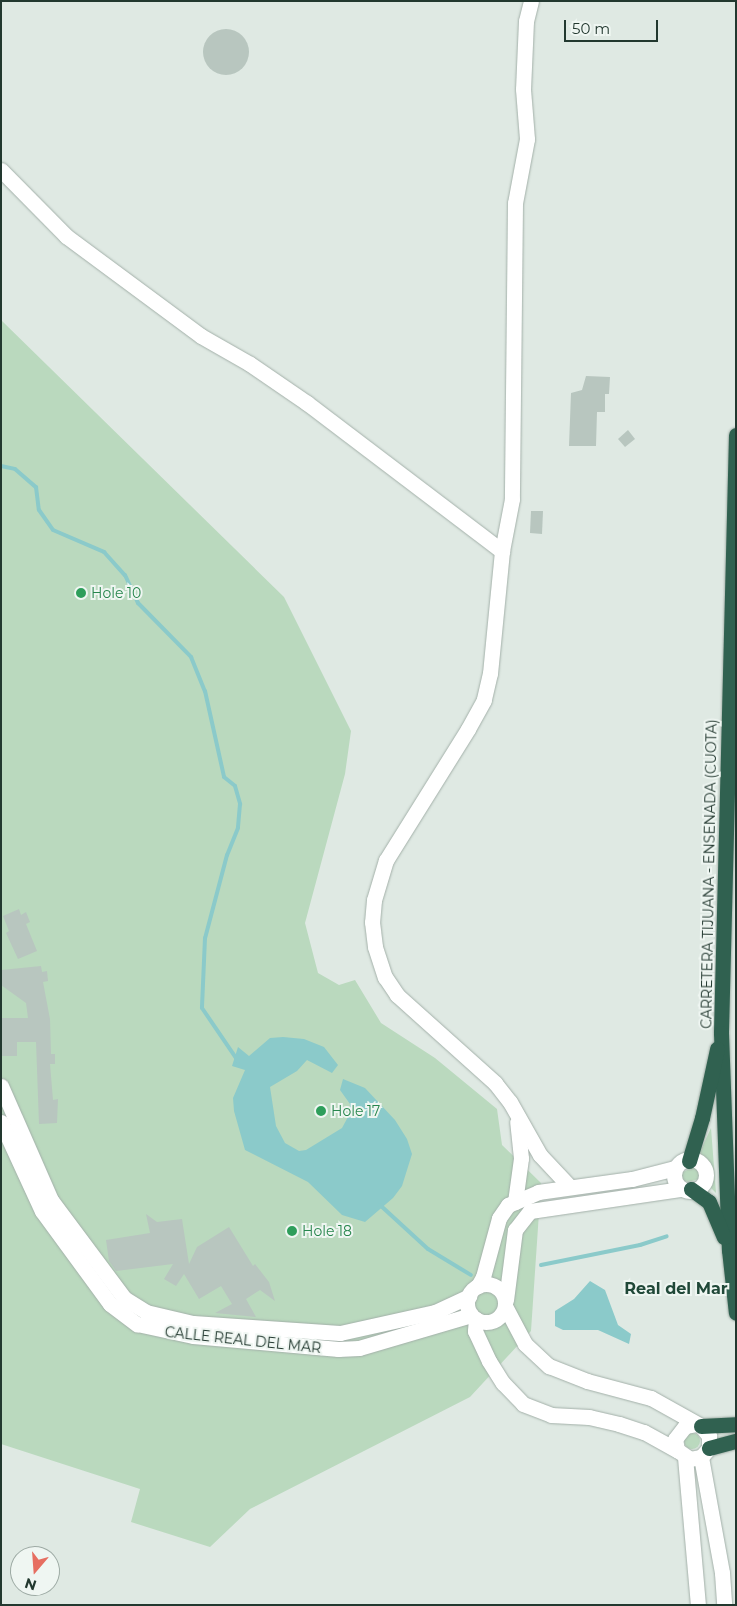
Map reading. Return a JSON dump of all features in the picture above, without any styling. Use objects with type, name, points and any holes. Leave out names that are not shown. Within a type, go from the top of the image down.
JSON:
[{"type":"highway","name":"CARRETERA TIJUANA - ENSENADA (CUOTA)","points":[[736,435],[721,1033],[729,1250],[736,1313]]},
{"type":"highway","points":[[689,1161],[702,1118],[721,1033]]},
{"type":"highway","points":[[686,1189],[709,1202],[729,1250]]},
{"type":"highway","points":[[698,1425],[735,1424]]},
{"type":"highway","points":[[705,1452],[736,1441]]},
{"type":"street","points":[[531,1],[526,21],[523,89],[527,139],[515,203],[512,499],[502,551],[490,673],[484,700],[386,860],[374,900],[372,922],[375,947],[384,977],[397,995],[495,1083],[510,1102],[517,1118],[540,1155],[569,1186]]},
{"type":"street","points":[[1,170],[66,236],[200,336],[250,364],[308,403],[502,551]]},
{"type":"street","name":"CALLE REAL DEL MAR","points":[[1,1086],[51,1200],[118,1291],[134,1307],[193,1323],[320,1334],[340,1334],[380,1324],[422,1323],[474,1317]]},
{"type":"street","points":[[515,1202],[521,1158],[517,1118]]},
{"type":"street","name":"CALLE REAL DEL MAR","points":[[1,1122],[42,1211],[110,1304],[137,1324],[178,1334],[314,1349],[359,1348],[385,1340],[422,1323],[473,1291]]},
{"type":"street","points":[[521,1158],[540,1155]]},
{"type":"street","points":[[474,1317],[495,1320],[506,1303],[515,1230],[530,1211],[686,1189],[704,1181],[708,1171],[703,1163],[681,1162],[675,1168],[632,1178],[538,1192],[504,1208],[499,1218],[483,1277],[473,1291],[474,1317],[476,1331],[489,1361],[503,1383],[523,1404],[551,1415],[589,1417],[619,1424],[644,1432],[681,1454],[705,1452]]},
{"type":"street","points":[[675,1168],[673,1182],[686,1189]]},
{"type":"street","points":[[473,1291],[495,1286],[506,1303],[525,1344],[549,1366],[588,1381],[651,1398],[698,1425],[709,1436],[705,1452],[722,1573],[724,1605]]},
{"type":"street","points":[[380,1324],[385,1340]]},
{"type":"street","points":[[698,1425],[685,1426],[677,1434],[681,1454],[698,1605]]},
{"type":"green space","points":[[1,320],[284,597],[351,731],[345,774],[305,923],[318,973],[339,985],[355,980],[381,1023],[435,1058],[497,1109],[502,1145],[541,1183],[531,1331],[470,1397],[250,1509],[210,1547],[131,1522],[140,1489],[1,1444]]},
{"type":"green space","points":[[711,1128],[716,1193],[708,1185],[713,1174],[711,1165],[698,1156]]},
{"type":"green space","points":[[695,1166],[701,1169],[699,1179],[688,1182],[678,1179],[681,1173]]},
{"type":"green space","points":[[692,1433],[698,1435],[700,1441],[698,1447],[692,1449],[686,1447],[684,1441],[686,1435]]},
{"type":"water","points":[[270,1038],[304,1039],[324,1047],[338,1065],[332,1073],[307,1060],[297,1071],[270,1087],[276,1126],[285,1143],[299,1151],[306,1150],[342,1128],[349,1115],[350,1104],[340,1090],[343,1079],[365,1088],[395,1120],[407,1139],[412,1154],[402,1186],[393,1198],[365,1222],[342,1215],[308,1182],[245,1150],[234,1111],[233,1098],[245,1070],[232,1066],[238,1047],[249,1056]]},
{"type":"water","points":[[590,1281],[605,1290],[618,1325],[631,1334],[629,1344],[598,1330],[563,1330],[555,1326],[555,1311],[574,1299]]},
{"type":"building","points":[[221,29],[231,29],[245,39],[249,52],[245,65],[239,71],[231,75],[221,75],[207,65],[203,57],[203,47],[213,33]]},
{"type":"building","points":[[586,376],[610,377],[609,394],[605,394],[605,412],[597,412],[596,446],[569,446],[571,393],[582,390]]},
{"type":"building","points":[[628,430],[635,439],[625,447],[618,439]]},
{"type":"building","points":[[531,511],[543,511],[542,534],[530,533]]},
{"type":"building","points":[[19,909],[21,915],[26,912],[30,922],[26,924],[37,951],[18,959],[6,933],[9,931],[3,916]]},
{"type":"building","points":[[41,966],[42,972],[47,971],[48,981],[43,982],[50,1019],[51,1054],[55,1054],[55,1064],[50,1064],[53,1100],[58,1099],[57,1123],[39,1124],[36,1042],[17,1042],[17,1056],[1,1056],[1,1018],[28,1018],[26,1003],[1,985],[1,970]]},
{"type":"building","points":[[146,1214],[157,1222],[182,1219],[189,1264],[197,1247],[229,1227],[253,1266],[255,1264],[269,1282],[275,1301],[260,1290],[246,1299],[256,1317],[215,1313],[232,1304],[221,1286],[199,1299],[184,1274],[176,1286],[164,1279],[173,1264],[116,1271],[109,1261],[106,1240],[150,1233]]},
{"type":"waterway","points":[[1,466],[15,469],[36,487],[39,510],[53,530],[104,552],[125,575],[138,603],[191,657],[205,691],[224,777],[235,786],[240,804],[238,828],[227,855],[205,938],[202,1008],[238,1061]]},
{"type":"waterway","points":[[380,1205],[428,1249],[471,1275]]},
{"type":"waterway","points":[[541,1265],[640,1245],[667,1236]]},
{"type":"place","name":"Hole 10","points":[[81,593]]},
{"type":"place","name":"Hole 17","points":[[321,1111]]},
{"type":"place","name":"Hole 18","points":[[292,1231]]},
{"type":"district","name":"Real del Mar","points":[[676,1289]]}]
